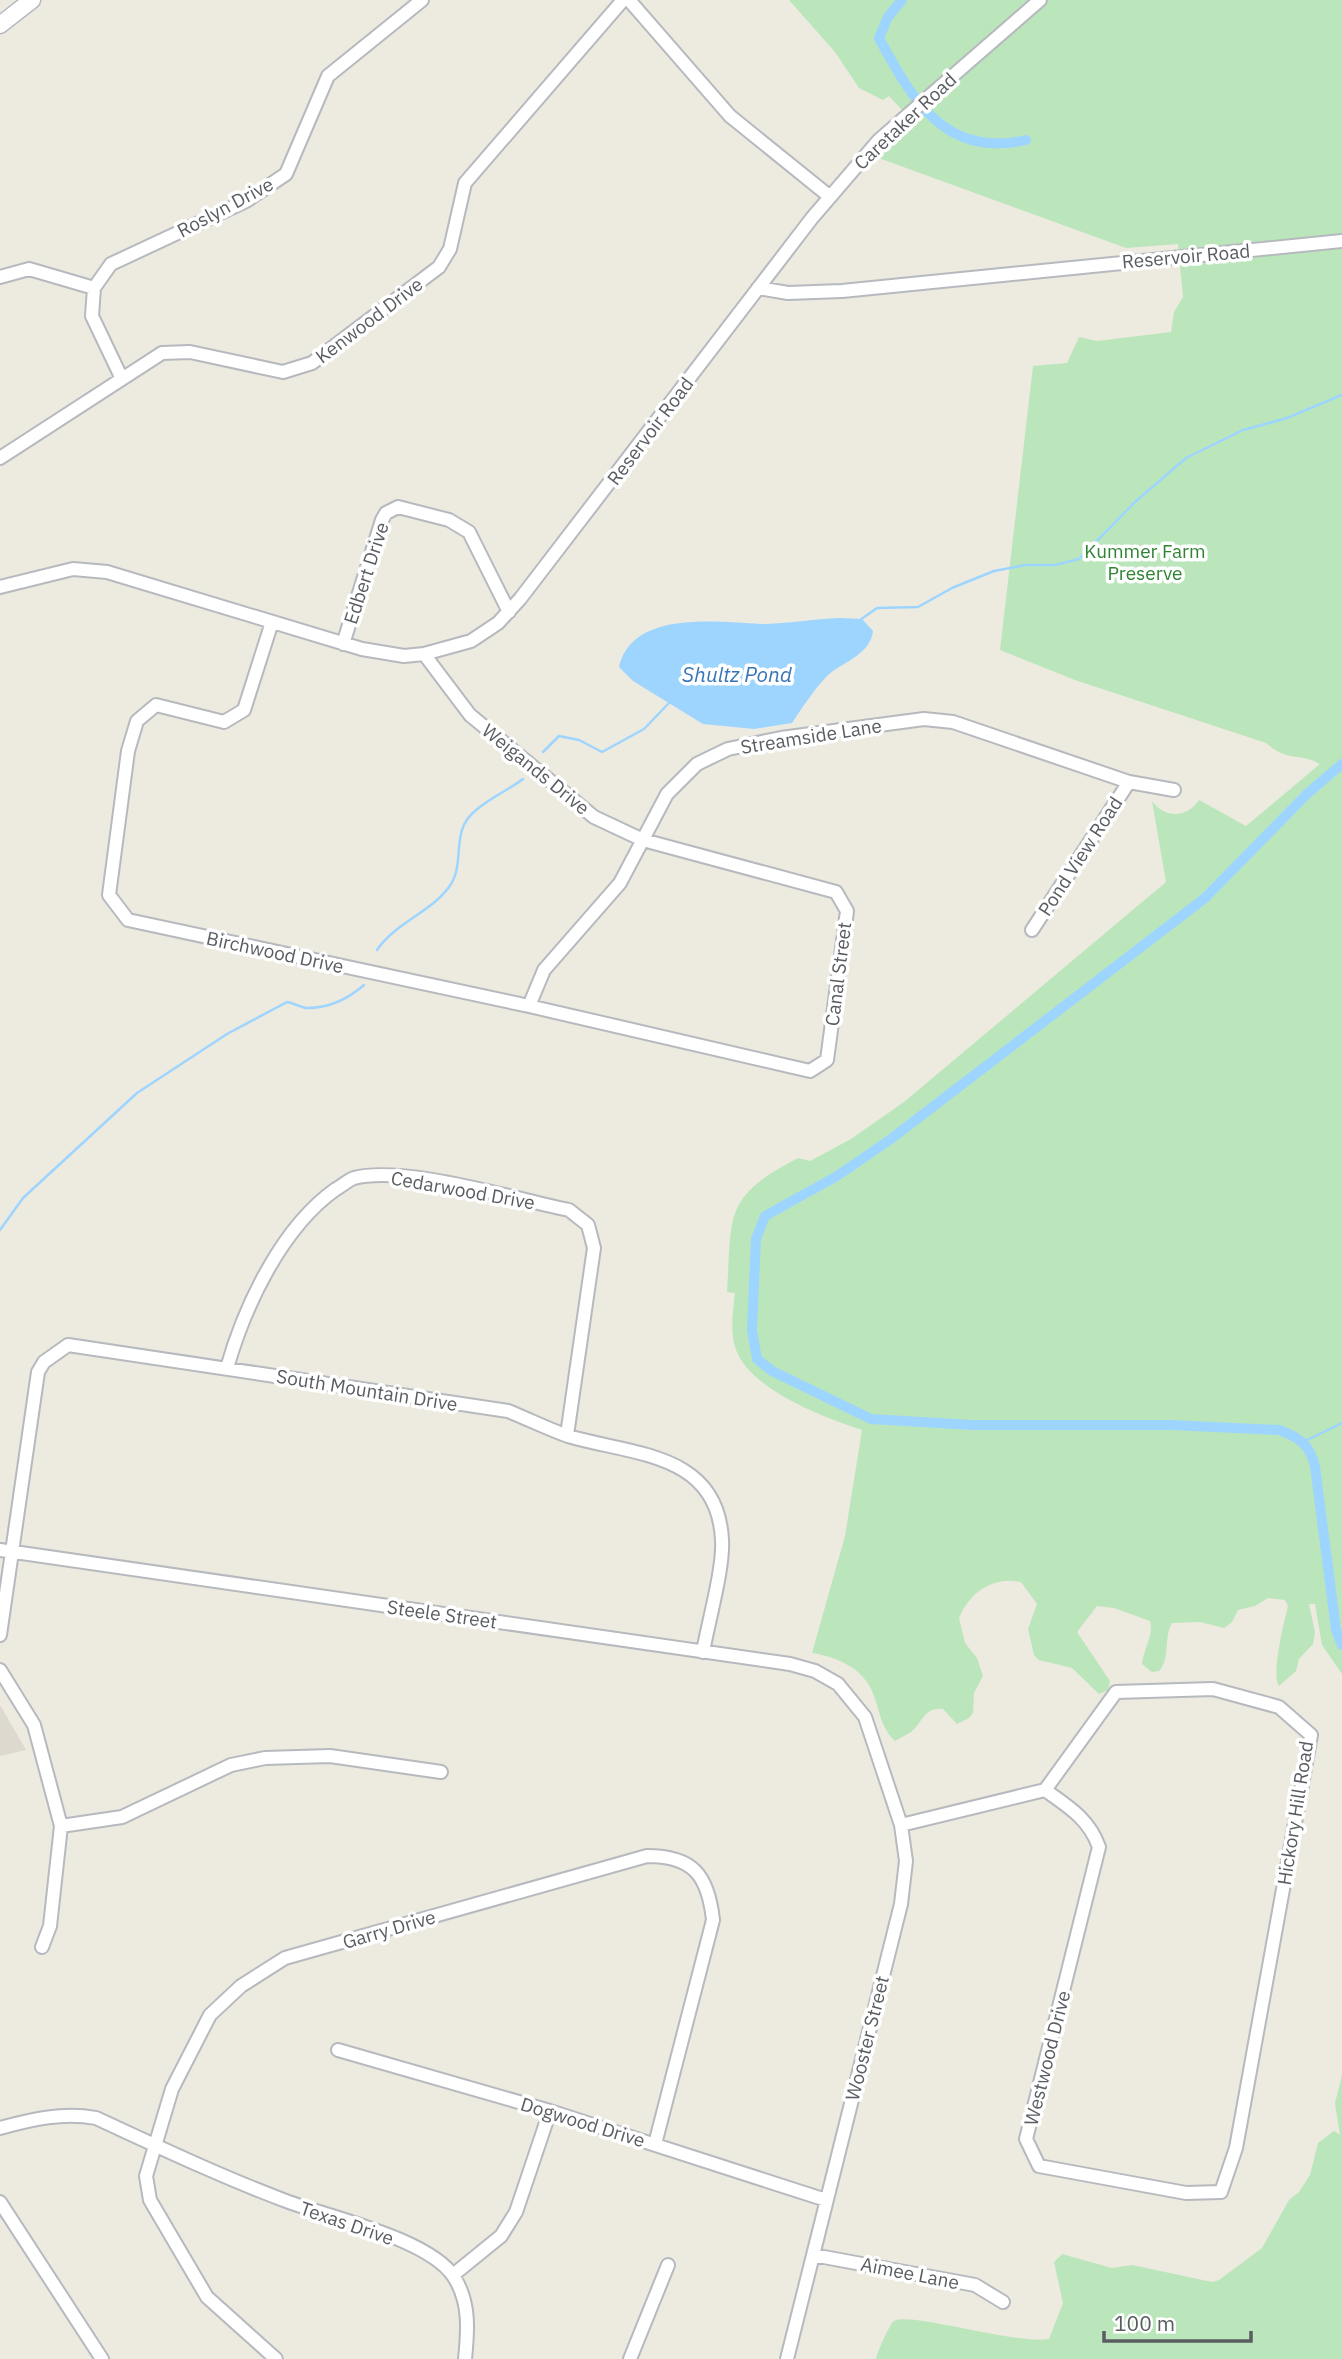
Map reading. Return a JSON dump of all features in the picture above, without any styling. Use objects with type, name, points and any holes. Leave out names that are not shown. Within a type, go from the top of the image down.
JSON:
[{"type":"street","points":[[0,25],[32,0]]},
{"type":"street","name":"Roslyn Drive","points":[[94,288],[111,264],[246,201],[286,174],[328,76],[422,0]]},
{"type":"street","name":"Kenwood Drive","points":[[0,458],[162,353],[190,352],[283,372],[312,363],[439,268],[450,249],[465,183],[623,0]]},
{"type":"street","points":[[629,0],[730,116],[828,197]]},
{"type":"street","name":"Caretaker Road","points":[[758,288],[828,197],[879,140],[1040,0]]},
{"type":"street","name":"Reservoir Road","points":[[0,587],[73,569],[107,572],[343,644],[384,654],[424,654],[480,636],[509,612],[758,288],[788,293],[842,291],[1342,241]]},
{"type":"street","points":[[0,277],[29,269],[94,288],[92,316],[122,379]]},
{"type":"street","name":"Edbert Drive","points":[[343,644],[382,520],[386,513],[398,507],[449,520],[470,531],[509,612]]},
{"type":"street","name":"Birchwood Drive","points":[[272,622],[244,710],[224,722],[156,705],[137,721],[128,751],[109,895],[128,920],[530,1006],[810,1071],[827,1060]]},
{"type":"street","name":"Weigands Drive","points":[[424,654],[461,706],[581,808],[642,840],[836,891]]},
{"type":"street","name":"Streamside Lane","points":[[530,1006],[544,970],[620,883],[667,794],[697,765],[713,754],[781,737],[924,719],[953,722],[1129,782],[1174,790]]},
{"type":"street","name":"Pond View Road","points":[[1032,930],[1129,782]]},
{"type":"street","name":"Canal Street","points":[[827,1060],[847,911],[836,891]]},
{"type":"street","name":"Cedarwood Drive","points":[[228,1368],[235,1343],[279,1250],[314,1205],[352,1178],[395,1174],[569,1210],[588,1226],[594,1248],[567,1435]]},
{"type":"street","name":"South Mountain Drive","points":[[0,1635],[6,1551],[38,1372],[54,1354],[68,1345],[508,1411],[567,1435],[666,1459],[692,1476],[707,1492],[717,1513],[723,1542],[704,1652]]},
{"type":"street","name":"Steele Street","points":[[6,1551],[704,1652],[815,1671],[838,1684],[865,1717]]},
{"type":"street","points":[[0,1670],[34,1725],[61,1826],[50,1926],[42,1947]]},
{"type":"street","name":"Hickory Hill Road","points":[[1045,1790],[1116,1692],[1213,1689],[1279,1707],[1311,1735],[1237,2148],[1221,2192]]},
{"type":"street","name":"Wooster Street","points":[[787,2359],[901,1904],[906,1861],[901,1825],[865,1717]]},
{"type":"street","points":[[61,1826],[122,1817],[231,1765],[265,1758],[330,1756],[441,1772]]},
{"type":"street","points":[[901,1825],[1045,1790]]},
{"type":"street","name":"Westwood Drive","points":[[1045,1790],[1077,1813],[1093,1829],[1099,1847],[1026,2139],[1039,2166],[1186,2193],[1221,2192]]},
{"type":"street","name":"Garry Drive","points":[[276,2359],[207,2297],[150,2200],[146,2176],[172,2090],[210,2015],[242,1986],[285,1958],[647,1856],[673,1856],[696,1871],[710,1895],[713,1920],[655,2144]]},
{"type":"street","name":"Dogwood Drive","points":[[338,2050],[550,2111],[826,2200]]},
{"type":"street","points":[[453,2275],[501,2236],[516,2212],[550,2111]]},
{"type":"street","name":"Texas Drive","points":[[0,2128],[35,2118],[74,2114],[96,2118],[285,2201],[392,2237],[428,2253],[453,2275],[466,2300],[468,2333],[465,2359]]},
{"type":"street","points":[[0,2202],[102,2359]]},
{"type":"street","name":"Aimee Lane","points":[[813,2255],[975,2286],[1003,2302]]},
{"type":"street","points":[[630,2359],[668,2265]]},
{"type":"shaded area","points":[[0,1705],[26,1750],[0,1756]]},
{"type":"green space","name":"Kummer Farm Preserve","points":[[789,0],[1342,0],[1342,1674],[1322,1645],[1315,1604],[1309,1604],[1315,1632],[1313,1644],[1299,1659],[1296,1671],[1279,1686],[1276,1671],[1288,1606],[1285,1600],[1268,1598],[1255,1606],[1238,1610],[1232,1622],[1224,1628],[1200,1622],[1172,1623],[1163,1666],[1159,1671],[1152,1672],[1142,1664],[1151,1632],[1150,1621],[1114,1608],[1097,1606],[1077,1632],[1110,1681],[1108,1690],[1099,1694],[1072,1668],[1039,1660],[1034,1655],[1028,1629],[1037,1604],[1021,1582],[1001,1581],[976,1594],[959,1618],[965,1643],[977,1658],[983,1676],[974,1693],[973,1713],[957,1724],[943,1709],[931,1710],[911,1732],[895,1741],[884,1725],[874,1696],[864,1678],[841,1661],[812,1653],[845,1536],[862,1430],[789,1399],[755,1376],[743,1362],[735,1347],[733,1334],[735,1293],[727,1292],[730,1244],[736,1210],[756,1184],[774,1172],[798,1158],[810,1161],[851,1139],[904,1102],[1166,882],[1152,801],[1163,811],[1176,814],[1188,810],[1199,800],[1246,826],[1320,764],[1281,753],[1266,743],[1075,680],[1000,650],[1033,366],[1067,363],[1079,337],[1097,341],[1171,332],[1174,312],[1183,297],[1178,244],[1126,248],[876,157],[914,123],[889,96],[883,100],[859,88],[835,52]]},
{"type":"green space","points":[[1342,2075],[1342,2359],[876,2359],[892,2323],[903,2319],[1034,2340],[1049,2339],[1063,2303],[1054,2262],[1062,2254],[1112,2268],[1132,2265],[1212,2282],[1219,2280],[1262,2248],[1289,2200],[1299,2192],[1310,2175],[1318,2143],[1334,2131],[1340,2135],[1335,2103]]},
{"type":"water","name":"Shultz Pond","points":[[840,618],[862,619],[873,631],[871,640],[861,653],[826,677],[792,723],[754,729],[703,724],[633,681],[619,667],[627,649],[640,636],[678,623],[770,624]]},
{"type":"waterway","points":[[902,0],[888,17],[879,38],[904,82],[934,119],[973,141],[998,144],[1026,140]]},
{"type":"waterway","points":[[860,620],[877,608],[918,607],[952,588],[994,571],[1026,565],[1055,565],[1079,559],[1135,502],[1186,458],[1243,430],[1287,418],[1342,395]]},
{"type":"waterway","points":[[543,752],[559,736],[579,740],[602,752],[644,729],[670,702]]},
{"type":"waterway","points":[[1342,764],[1308,793],[1205,898],[891,1139],[837,1176],[765,1216],[756,1239],[752,1330],[757,1359],[772,1371],[871,1419],[972,1425],[1171,1425],[1279,1430],[1292,1436],[1307,1447],[1315,1466],[1336,1630],[1342,1645]]},
{"type":"waterway","points":[[377,950],[393,932],[432,904],[449,887],[456,873],[462,830],[472,814],[523,779]]},
{"type":"waterway","points":[[0,1230],[23,1198],[137,1093],[227,1034],[287,1002],[305,1008],[316,1008],[345,998],[364,985]]},
{"type":"waterway","points":[[1303,1442],[1342,1423]]}]
